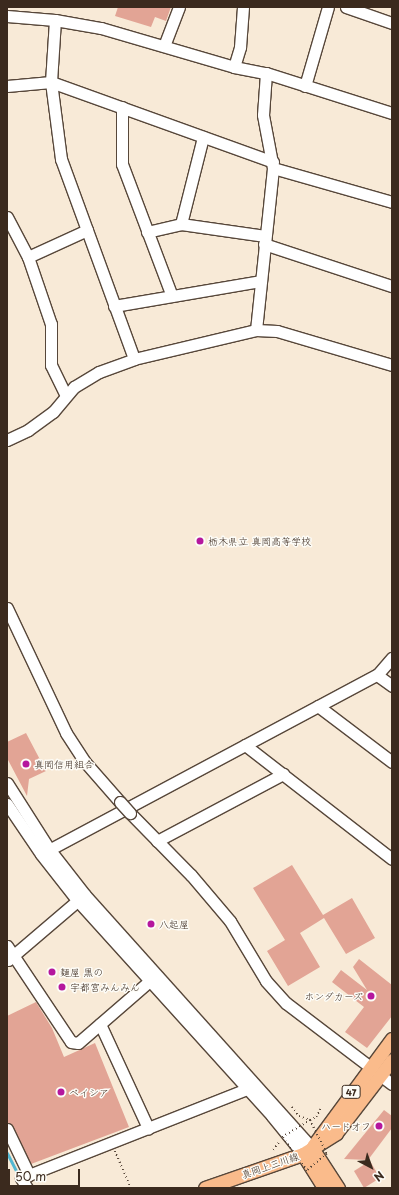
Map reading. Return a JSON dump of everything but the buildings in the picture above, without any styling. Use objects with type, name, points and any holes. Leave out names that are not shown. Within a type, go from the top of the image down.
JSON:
[{"type":"main road","name":"47","points":[[307,1151],[375,1071],[392,1039]]},
{"type":"main road","name":"47","points":[[375,1071],[392,1060]]},
{"type":"main road","name":"真岡上三川線","points":[[205,1188],[307,1151]]},
{"type":"main road","points":[[307,1151],[324,1188]]},
{"type":"main road","points":[[307,1151],[338,1188]]},
{"type":"street","points":[[164,46],[179,7]]},
{"type":"street","points":[[234,67],[240,47],[243,7]]},
{"type":"street","points":[[305,86],[328,7]]},
{"type":"street","points":[[346,7],[391,20]]},
{"type":"street","points":[[7,16],[55,20],[101,28],[234,67],[266,73],[392,113]]},
{"type":"street","points":[[55,20],[51,82],[61,159],[134,359]]},
{"type":"street","points":[[256,330],[264,240],[273,165],[263,115],[266,73]]},
{"type":"street","points":[[7,86],[51,82],[203,137],[273,165],[392,202]]},
{"type":"street","points":[[122,107],[122,164],[172,296]]},
{"type":"street","points":[[181,224],[203,137]]},
{"type":"street","points":[[7,217],[28,257],[51,324],[51,365],[66,396]]},
{"type":"street","points":[[148,232],[181,224],[264,240],[392,286]]},
{"type":"street","points":[[28,257],[87,230]]},
{"type":"street","points":[[114,306],[260,281]]},
{"type":"street","points":[[7,440],[28,430],[52,412],[74,387],[99,372],[134,359],[256,330],[277,331],[392,365]]},
{"type":"street","points":[[7,608],[66,733],[85,762],[230,921],[266,981],[281,998],[392,1084]]},
{"type":"street","points":[[45,852],[378,675],[392,658]]},
{"type":"street","points":[[378,675],[392,686]]},
{"type":"street","points":[[318,706],[392,762]]},
{"type":"street","points":[[245,745],[392,859]]},
{"type":"street","points":[[157,841],[283,774]]},
{"type":"street","points":[[7,783],[45,852]]},
{"type":"street","points":[[7,804],[81,898],[247,1089],[307,1151]]},
{"type":"street","points":[[10,958],[81,898]]},
{"type":"street","points":[[7,946],[10,958],[71,1042],[78,1043],[152,979]]},
{"type":"street","points":[[152,979],[279,1109],[307,1151]]},
{"type":"street","points":[[100,1024],[148,1128]]},
{"type":"street","points":[[27,1188],[21,1178],[110,1141],[148,1128],[247,1089]]},
{"type":"street","points":[[7,1129],[29,1175]]},
{"type":"path","points":[[292,1107],[299,1116],[310,1120],[329,1160]]},
{"type":"path","points":[[321,1108],[316,1117],[282,1137],[307,1171],[331,1150]]},
{"type":"path","points":[[110,1141],[131,1188]]},
{"type":"waterway","points":[[7,1153],[16,1171]]},
{"type":"place","name":"栃木県立 真岡高等学校","points":[[200,541]]},
{"type":"place","name":"真岡信用組合","points":[[26,764]]},
{"type":"place","name":"八起屋","points":[[151,924]]},
{"type":"place","name":"麺屋 黒の","points":[[52,972]]},
{"type":"place","name":"宇都宮みんみん","points":[[62,987]]},
{"type":"place","name":"ホンダカーズ","points":[[371,996]]},
{"type":"place","name":"ベイシア","points":[[61,1092]]},
{"type":"place","name":"ハードオフ","points":[[379,1126]]}]
